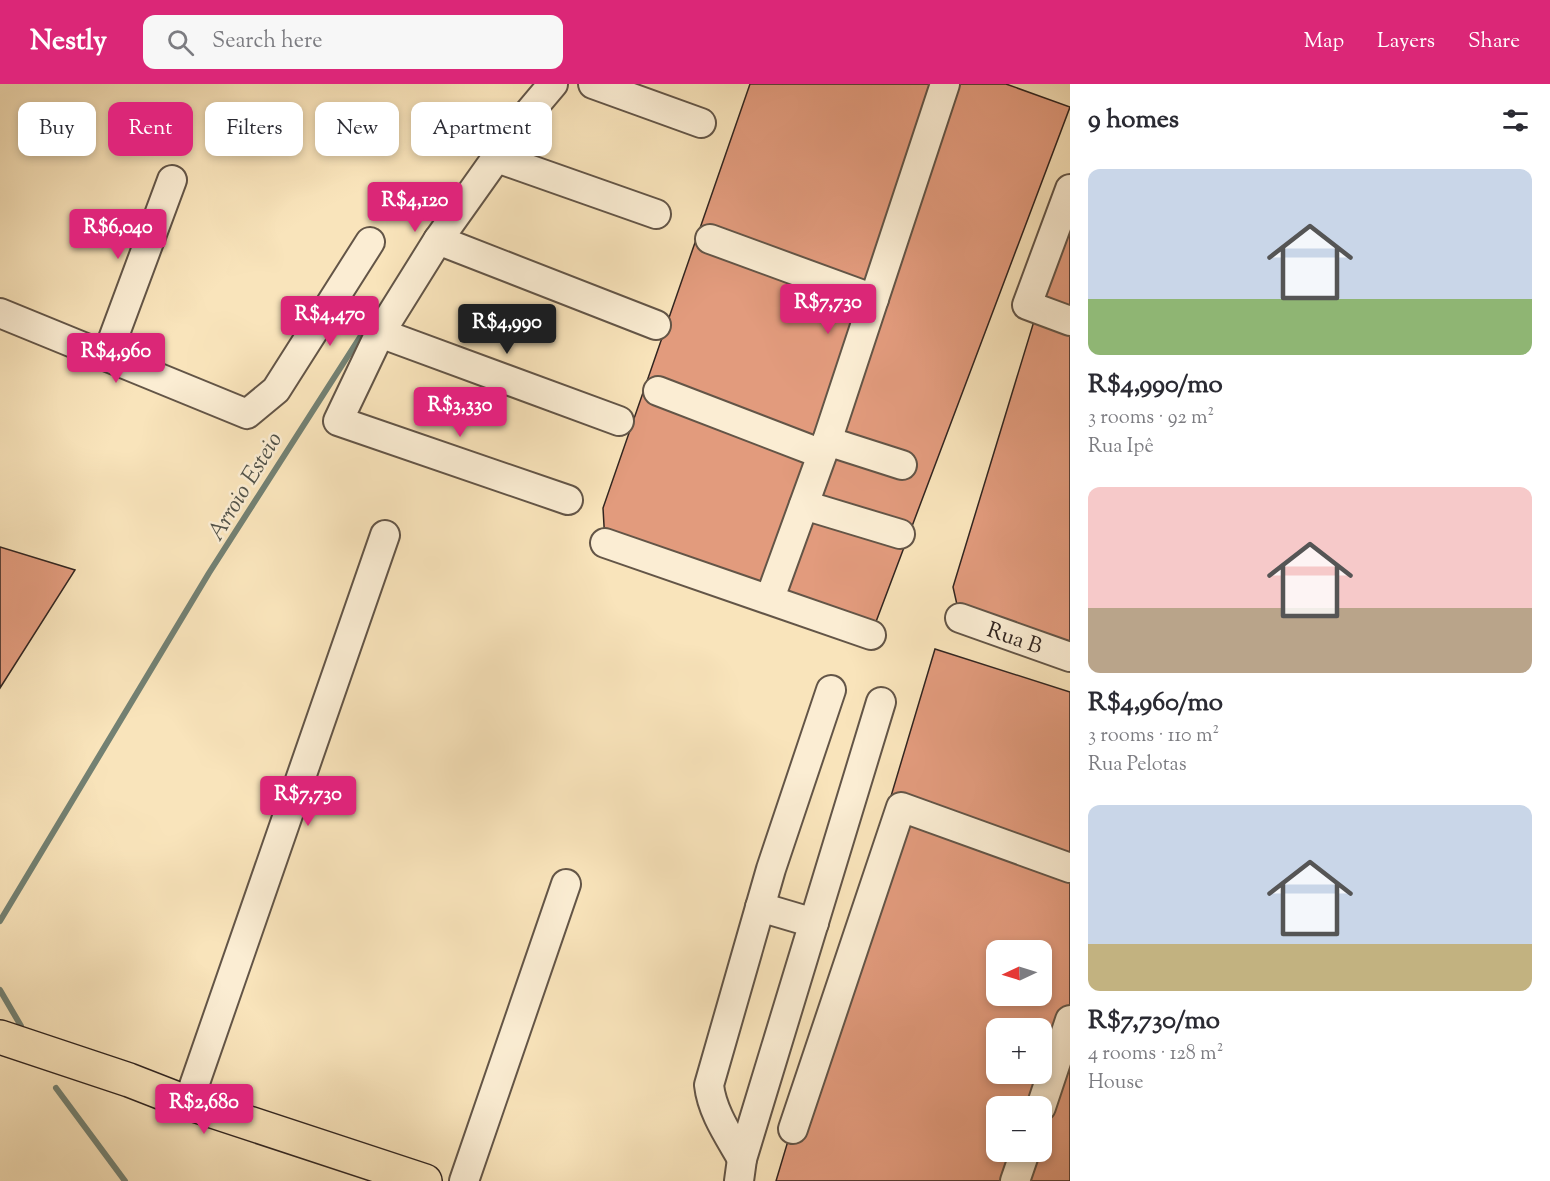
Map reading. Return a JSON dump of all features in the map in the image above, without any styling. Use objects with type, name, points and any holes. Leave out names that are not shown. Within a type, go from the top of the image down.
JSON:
[{"type":"main road","points":[[0,1037],[129,1080],[188,1103],[425,1181]]},
{"type":"street","points":[[553,84],[438,240],[380,333],[338,420],[568,500]]},
{"type":"street","points":[[593,84],[701,123]]},
{"type":"street","points":[[770,598],[804,506],[945,84]]},
{"type":"street","points":[[497,158],[656,214]]},
{"type":"street","points":[[107,356],[172,180]]},
{"type":"street","points":[[1070,189],[1027,305],[1070,321]]},
{"type":"street","points":[[710,239],[874,299]]},
{"type":"street","points":[[438,240],[656,325]]},
{"type":"street","points":[[0,313],[247,414],[276,390],[370,242]]},
{"type":"street","points":[[380,333],[619,421]]},
{"type":"street","points":[[658,391],[824,447],[902,465]]},
{"type":"street","points":[[804,506],[900,534]]},
{"type":"street","points":[[188,1103],[385,535]]},
{"type":"street","points":[[605,543],[770,598],[871,635]]},
{"type":"street","name":"Rua B","points":[[960,618],[1070,657]]},
{"type":"street","points":[[740,1170],[711,1098],[709,1085],[760,907],[831,690]]},
{"type":"street","points":[[740,1170],[880,702]]},
{"type":"street","points":[[793,1129],[902,807],[1070,868]]},
{"type":"street","points":[[464,1181],[566,884]]},
{"type":"street","points":[[760,907],[814,923]]},
{"type":"street","points":[[1045,1096],[1070,1020]]},
{"type":"street","points":[[1015,1181],[1022,1162]]},
{"type":"building","points":[[750,84],[1006,84],[1070,107],[871,635],[605,543],[603,508]]},
{"type":"building","points":[[1070,203],[1070,657],[960,618],[953,587]]},
{"type":"building","points":[[0,547],[75,570],[0,688]]},
{"type":"building","points":[[935,649],[1070,692],[1070,1181],[776,1181]]},
{"type":"waterway","name":"Arroio Esteio","points":[[0,921],[209,573],[378,309]]},
{"type":"waterway","name":"Arroio Esteio","points":[[0,990],[21,1026]]},
{"type":"waterway","name":"Arroio Esteio","points":[[56,1088],[125,1181]]}]
